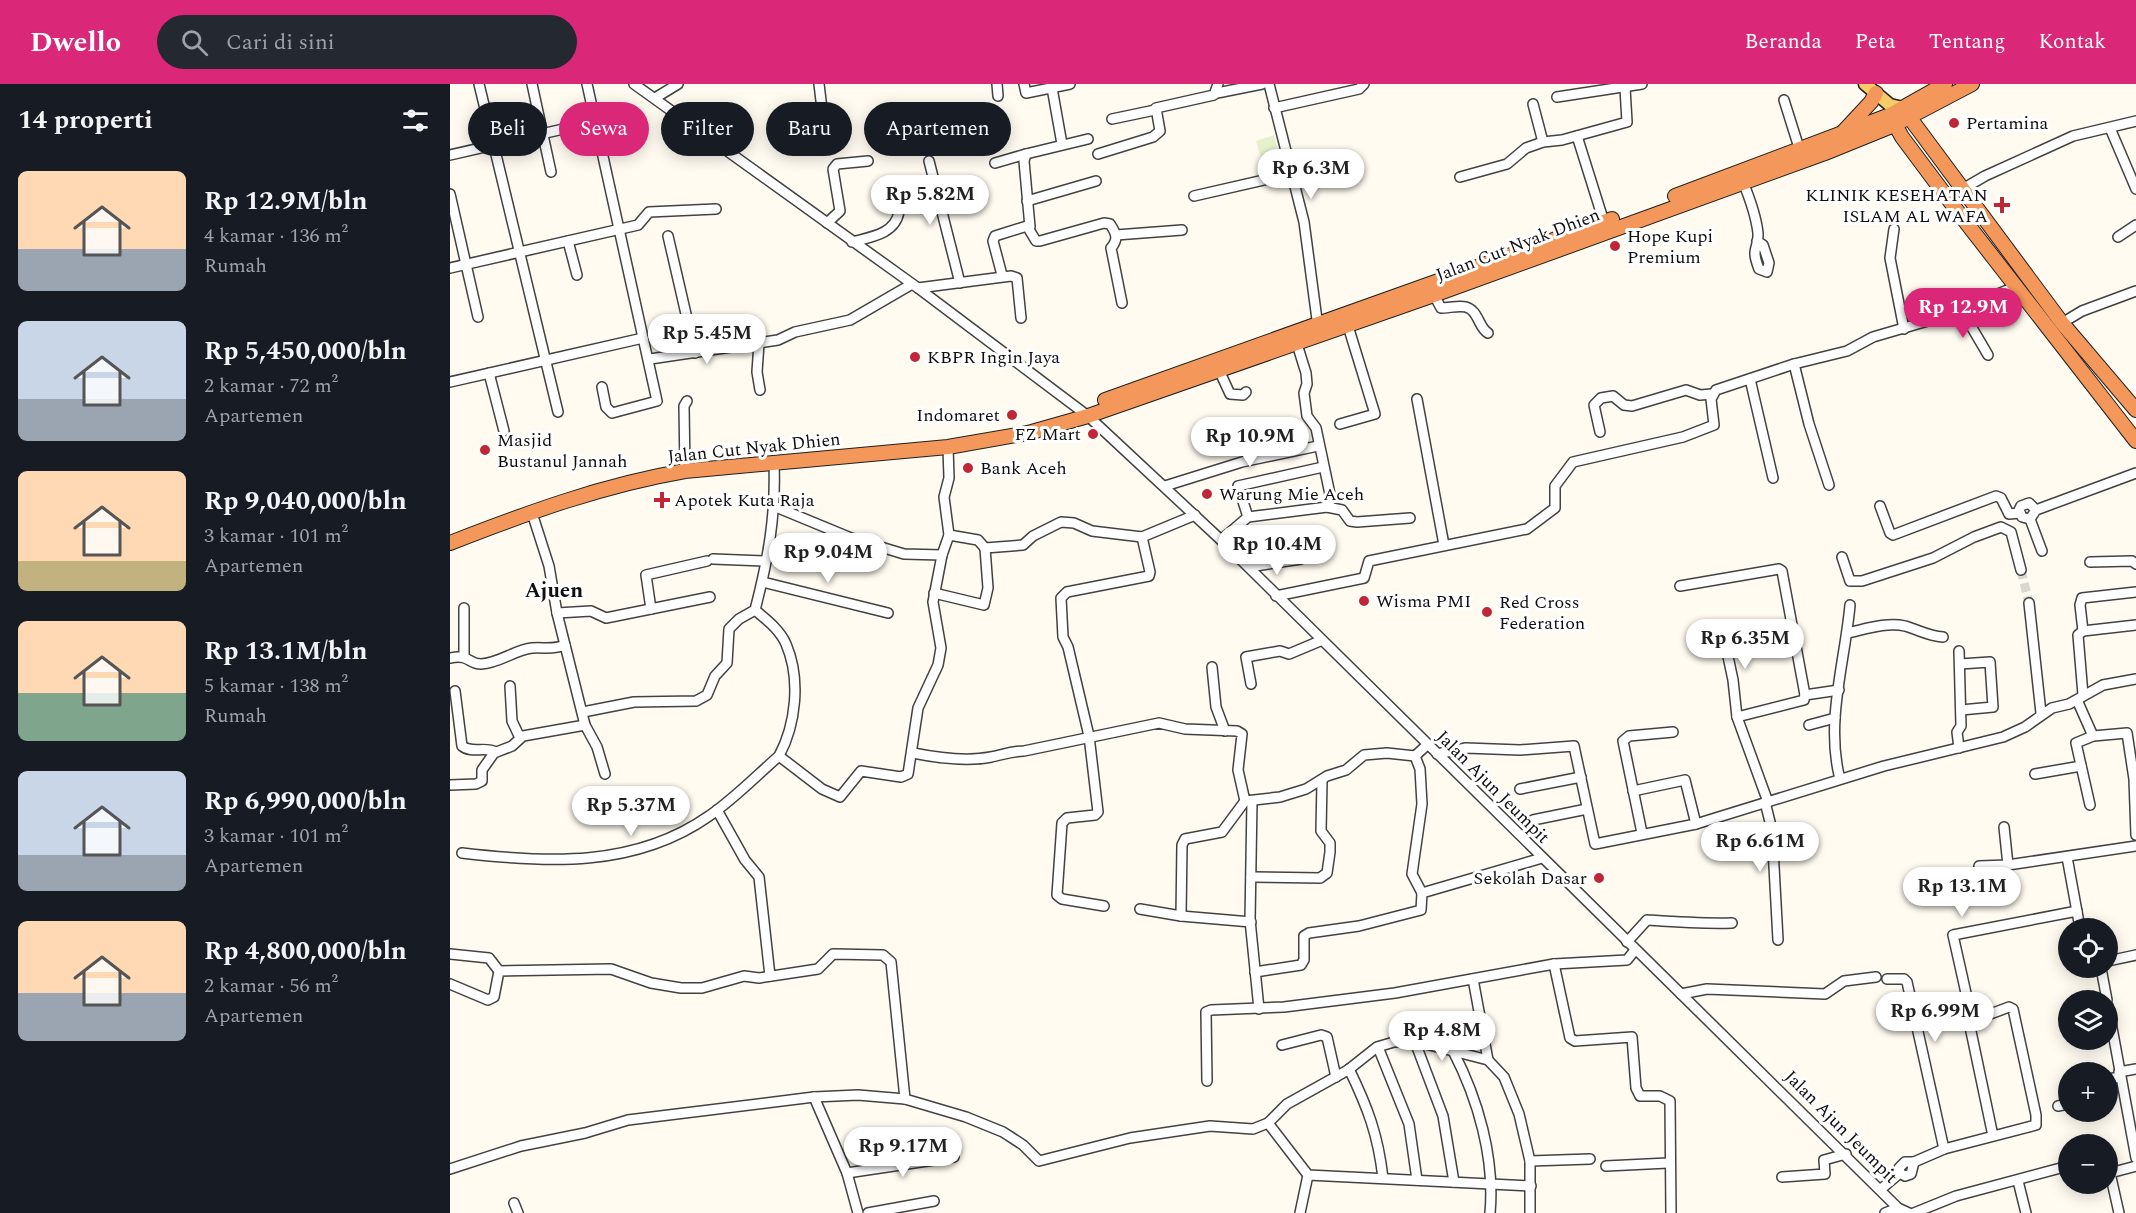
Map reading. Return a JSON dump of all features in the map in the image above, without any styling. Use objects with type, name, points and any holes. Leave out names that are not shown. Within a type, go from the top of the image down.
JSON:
[{"type":"highway","name":"Jalan Cut Nyak Dhien","points":[[1084,412],[1297,344],[1319,329],[1348,326],[1743,182],[1897,114],[1945,84]]},
{"type":"highway","name":"Jalan Cut Nyak Dhien","points":[[450,543],[596,490],[685,471],[948,447],[1028,433],[1319,329],[1800,151],[1972,84]]},
{"type":"highway","points":[[1840,135],[1871,102],[1870,88]]},
{"type":"highway","points":[[1897,114],[1961,190],[2062,323],[2135,406]]},
{"type":"highway","points":[[1897,114],[2015,287],[2136,441]]},
{"type":"main road","points":[[1870,88],[1897,114]]},
{"type":"street","points":[[479,84],[483,102]]},
{"type":"street","points":[[532,84],[536,102]]},
{"type":"street","points":[[587,84],[590,102]]},
{"type":"street","name":"Jalan Ajun Jeumpit","points":[[634,84],[915,286],[1084,412],[1249,567],[1320,641],[1846,1154],[1881,1189],[1892,1210],[1909,1213]]},
{"type":"street","points":[[655,98],[678,84]]},
{"type":"street","points":[[819,84],[821,102]]},
{"type":"street","points":[[997,84],[998,96]]},
{"type":"street","points":[[1024,84],[1026,93],[1070,84]]},
{"type":"street","points":[[1112,119],[1155,110],[1218,88],[1262,84]]},
{"type":"street","points":[[1269,84],[1287,163],[1304,222],[1319,329]]},
{"type":"street","points":[[1274,108],[1359,89],[1364,84]]},
{"type":"street","points":[[1557,97],[1642,84]]},
{"type":"street","points":[[1052,88],[1062,144]]},
{"type":"street","points":[[1460,177],[1513,161],[1526,148],[1543,142],[1577,136],[1627,122],[1625,88]]},
{"type":"street","points":[[1784,100],[1800,151]]},
{"type":"street","points":[[1533,104],[1543,142]]},
{"type":"street","points":[[1098,154],[1157,135],[1160,126],[1155,110]]},
{"type":"street","points":[[1961,190],[1985,176],[2073,136],[2136,122]]},
{"type":"street","points":[[2110,128],[2136,189]]},
{"type":"street","points":[[1577,136],[1604,222]]},
{"type":"street","points":[[995,163],[1088,138]]},
{"type":"street","points":[[547,150],[551,172]]},
{"type":"street","points":[[450,155],[468,151]]},
{"type":"street","points":[[1026,154],[1024,161],[1030,227],[1036,241],[1104,223],[1110,224],[1116,235],[1116,243],[1111,248],[1122,303]]},
{"type":"street","points":[[496,156],[558,412]]},
{"type":"street","points":[[602,156],[650,358],[657,401],[612,412],[606,407],[602,387]]},
{"type":"street","points":[[1287,163],[1327,156]]},
{"type":"street","points":[[827,223],[840,211],[833,169],[837,164],[868,161]]},
{"type":"street","points":[[930,161],[960,283]]},
{"type":"street","points":[[1194,196],[1290,174]]},
{"type":"street","points":[[1028,201],[1096,181]]},
{"type":"street","points":[[1743,182],[1753,204],[1757,241]]},
{"type":"street","points":[[450,194],[478,316]]},
{"type":"street","points":[[450,268],[640,224],[649,212],[716,209]]},
{"type":"street","points":[[852,242],[888,230],[897,222],[899,212]]},
{"type":"street","points":[[2118,237],[2136,225]]},
{"type":"street","points":[[1002,275],[993,241],[995,236],[1030,227]]},
{"type":"street","points":[[1894,229],[1890,258],[1904,329]]},
{"type":"street","points":[[1116,235],[1182,230]]},
{"type":"street","points":[[668,236],[695,353]]},
{"type":"street","points":[[568,242],[577,275]]},
{"type":"street","points":[[650,358],[759,343],[850,320],[915,286],[960,283],[1002,275],[1017,278],[1021,318]]},
{"type":"street","points":[[1600,432],[1594,405],[1601,398],[1613,396],[1624,405],[1632,406],[1686,390],[1700,395],[1712,394],[1716,390],[1794,364],[1847,351],[1873,337],[1961,309],[2015,287]]},
{"type":"street","points":[[2062,323],[2082,310],[2136,291]]},
{"type":"street","points":[[1434,295],[1441,308],[1466,307],[1471,310],[1483,330],[1488,333]]},
{"type":"street","points":[[1961,309],[1988,355]]},
{"type":"street","points":[[1340,424],[1372,417],[1375,414],[1348,326]]},
{"type":"street","points":[[450,382],[644,338]]},
{"type":"street","points":[[759,343],[757,372],[760,390]]},
{"type":"street","points":[[1297,344],[1306,373],[1307,384],[1304,393],[1307,416],[1316,428],[1331,499],[1327,507]]},
{"type":"street","points":[[1794,364],[1809,424],[1830,485]]},
{"type":"street","points":[[1219,370],[1230,394],[1243,395],[1246,392]]},
{"type":"street","points":[[489,373],[504,431]]},
{"type":"street","points":[[1750,379],[1773,478]]},
{"type":"street","points":[[1276,596],[1364,578],[1369,561],[1527,529],[1552,513],[1555,508],[1555,486],[1573,462],[1683,437],[1714,425],[1712,394]]},
{"type":"street","points":[[1417,399],[1444,545]]},
{"type":"street","points":[[685,471],[684,406],[687,400]]},
{"type":"street","points":[[1165,486],[1242,462],[1318,446]]},
{"type":"street","points":[[779,756],[822,789],[840,797],[861,771],[901,777],[908,774],[918,708],[938,665],[941,648],[941,637],[933,611],[934,592],[942,555],[949,536],[944,496],[949,478],[948,447]]},
{"type":"street","points":[[582,712],[634,702],[696,701],[707,695],[715,676],[727,663],[729,629],[739,619],[755,610],[763,582],[776,507],[774,464]]},
{"type":"street","points":[[1248,517],[1238,486],[1323,467]]},
{"type":"street","points":[[2020,513],[2022,517],[2033,514],[2136,473]]},
{"type":"street","points":[[1880,506],[1890,533],[1893,535],[1996,496],[2001,498],[2009,514],[2020,513]]},
{"type":"street","points":[[2020,513],[2021,506],[2026,503],[2034,506],[2033,514],[2042,551]]},
{"type":"street","points":[[776,507],[851,538],[904,554],[942,555]]},
{"type":"street","points":[[1221,540],[1248,517],[1327,507],[1342,510],[1350,521],[1357,522],[1410,518]]},
{"type":"street","points":[[532,513],[549,566],[557,613],[585,725],[597,747],[605,774]]},
{"type":"street","points":[[985,548],[1023,545],[1032,536],[1061,522],[1092,531],[1142,537],[1195,515]]},
{"type":"street","points":[[1842,557],[1850,581],[1862,581],[1933,558],[1974,537],[2001,527],[2011,532],[2021,570]]},
{"type":"street","points":[[949,536],[978,540],[985,548],[988,588],[984,605]]},
{"type":"street","points":[[1104,906],[1062,899],[1057,896],[1056,889],[1062,823],[1067,818],[1095,815],[1098,812],[1089,736],[1068,647],[1063,637],[1061,598],[1068,591],[1149,576],[1142,537]]},
{"type":"street","points":[[1249,567],[1300,559]]},
{"type":"street","points":[[651,609],[646,574],[710,560],[766,561]]},
{"type":"street","points":[[2090,562],[2132,561],[2136,564]]},
{"type":"street","points":[[1680,586],[1779,569],[1782,571],[1805,695],[1803,700],[1737,717]]},
{"type":"street","points":[[763,582],[888,612]]},
{"type":"street","points":[[934,592],[994,608]]},
{"type":"street","points":[[2083,632],[2080,605],[2082,598],[2136,592]]},
{"type":"street","points":[[557,613],[591,611],[606,618],[710,597]]},
{"type":"street","points":[[2029,603],[2041,713]]},
{"type":"street","points":[[1840,779],[1836,764],[1835,718],[1850,605]]},
{"type":"street","points":[[464,608],[466,623],[464,656]]},
{"type":"street","points":[[462,853],[530,861],[584,860],[650,846],[717,810],[779,756],[792,722],[792,666],[786,644],[780,634],[755,610]]},
{"type":"street","points":[[1847,633],[1883,625],[1905,626],[1928,636],[1942,637]]},
{"type":"street","points":[[2093,736],[2080,697],[2078,637],[2083,632],[2136,625]]},
{"type":"street","points":[[1722,628],[1733,680],[1737,717],[1766,802],[1772,830],[1778,940]]},
{"type":"street","points":[[1251,684],[1246,657],[1280,651],[1289,654],[1320,641]]},
{"type":"street","points":[[450,658],[464,656],[480,664],[506,658],[531,648],[558,648],[565,645]]},
{"type":"street","points":[[1959,651],[1961,726],[1957,732],[1959,748]]},
{"type":"street","points":[[1959,664],[1990,662],[1993,707],[1961,710]]},
{"type":"street","points":[[1212,667],[1216,708],[1225,730]]},
{"type":"street","points":[[1437,754],[1466,748],[1520,750],[1572,746],[1581,777],[1594,844],[1696,824],[1840,779],[2004,737],[2025,727],[2041,713],[2103,685],[2136,679]]},
{"type":"street","points":[[510,687],[512,720],[520,738]]},
{"type":"street","points":[[1805,695],[1839,690]]},
{"type":"street","points":[[455,691],[462,746],[468,750],[490,749],[496,752]]},
{"type":"street","points":[[1809,724],[1835,718]]},
{"type":"street","points":[[913,753],[960,759],[989,758],[1003,752],[1024,751],[1159,723],[1185,729],[1238,731],[1242,734],[1238,770],[1248,801],[1251,922],[1259,1009]]},
{"type":"street","points":[[450,785],[476,784],[482,781],[484,766],[496,752],[512,746],[520,738],[585,725]]},
{"type":"street","points":[[1642,833],[1623,746],[1625,738],[1673,732]]},
{"type":"street","points":[[2090,805],[2076,743],[2093,736],[2124,732],[2128,735],[2134,779],[2136,835]]},
{"type":"street","points":[[1181,916],[1182,845],[1185,838],[1222,832],[1248,801],[1280,797],[1322,781],[1327,776],[1346,770],[1364,755],[1387,753],[1415,756],[1427,745]]},
{"type":"street","points":[[1256,972],[1300,966],[1304,960],[1304,936],[1309,933],[1359,926],[1421,910],[1422,893],[1412,874],[1422,804],[1420,769],[1415,756]]},
{"type":"street","points":[[2035,774],[2081,766]]},
{"type":"street","points":[[1520,789],[1581,777]]},
{"type":"street","points":[[1633,791],[1685,780],[1696,824]]},
{"type":"street","points":[[1251,877],[1320,878],[1327,873],[1330,843],[1322,831],[1322,781]]},
{"type":"street","points":[[1533,820],[1587,809]]},
{"type":"street","points":[[717,810],[745,860],[759,877],[770,976]]},
{"type":"street","points":[[2004,827],[2008,865]]},
{"type":"street","points":[[1979,866],[2008,865],[2136,846]]},
{"type":"street","points":[[2067,857],[2078,918]]},
{"type":"street","points":[[1422,893],[1542,858]]},
{"type":"street","points":[[1140,909],[1181,916],[1251,922]]},
{"type":"street","points":[[1970,1011],[1953,934],[2077,911]]},
{"type":"street","points":[[1628,942],[1647,920],[1676,921],[1685,925],[1732,923]]},
{"type":"street","points":[[1207,1081],[1206,1012],[1259,1009],[1395,993],[1554,964],[1627,960],[1635,950]]},
{"type":"street","points":[[450,954],[489,958],[499,971],[494,997],[488,1000],[450,984]]},
{"type":"street","points":[[499,971],[610,969],[651,983],[681,988],[702,988],[744,976],[770,976],[819,969],[832,954],[889,958],[905,1099]]},
{"type":"street","points":[[2118,959],[2136,955]]},
{"type":"street","points":[[1554,964],[1570,1038],[1575,1041],[1632,1037],[1636,1088],[1640,1096],[1668,1098],[1671,1213]]},
{"type":"street","points":[[1682,994],[1707,989],[1825,994],[1844,981],[1876,977]]},
{"type":"street","points":[[1473,979],[1488,1060]]},
{"type":"street","points":[[1887,979],[1904,979],[1907,982],[1944,1149]]},
{"type":"street","points":[[1881,1189],[1900,1173],[1901,1164],[1914,1162],[1944,1149],[2036,1125],[2013,1009],[2009,1007],[1969,1022],[1993,1136]]},
{"type":"street","points":[[1282,1045],[1322,1035],[1327,1037],[1336,1077]]},
{"type":"street","points":[[1415,1041],[1443,1116],[1454,1182]]},
{"type":"street","points":[[450,1169],[521,1146],[585,1133],[628,1120],[814,1097],[858,1095],[905,1099],[1003,1132],[1023,1145],[1039,1161],[1130,1138],[1214,1126],[1250,1129],[1268,1123],[1287,1104],[1349,1069],[1378,1047],[1394,1042],[1415,1041],[1488,1060],[1498,1068],[1519,1114],[1530,1161],[1530,1213]]},
{"type":"street","points":[[1378,1047],[1409,1124],[1417,1180]]},
{"type":"street","points":[[2116,1050],[2136,1158]]},
{"type":"street","points":[[1453,1051],[1470,1084],[1487,1156],[1491,1183],[1490,1213]]},
{"type":"street","points":[[1349,1069],[1368,1109],[1377,1136],[1383,1178]]},
{"type":"street","points":[[2120,1074],[2136,1069]]},
{"type":"street","points":[[814,1097],[847,1173],[858,1213]]},
{"type":"street","points":[[1268,1123],[1308,1175],[1300,1213]]},
{"type":"street","points":[[1782,1178],[1825,1174],[1824,1160],[1846,1154]]},
{"type":"street","points":[[847,1173],[954,1157]]},
{"type":"street","points":[[1530,1161],[1590,1159]]},
{"type":"street","points":[[1606,1166],[1668,1163]]},
{"type":"street","points":[[2118,1168],[2136,1166]]},
{"type":"street","points":[[1914,1213],[1956,1196],[2058,1169]]},
{"type":"street","points":[[1308,1175],[1531,1186]]},
{"type":"street","points":[[2018,1181],[2026,1213]]},
{"type":"street","points":[[2115,1194],[2119,1213]]},
{"type":"street","points":[[868,1213],[934,1201]]},
{"type":"street","points":[[514,1203],[518,1213]]},
{"type":"green space","points":[[1274,135],[1284,171],[1266,176],[1256,141]]},
{"type":"tunnel","points":[[2021,570],[2029,603]]},
{"type":"place","name":"Pertamina","points":[[1954,123]]},
{"type":"place","name":"KLINIK KESEHATAN ISLAM AL WAFA","points":[[2002,205]]},
{"type":"place","name":"Hope Kupi Premium","points":[[1615,246]]},
{"type":"place","name":"KBPR Ingin Jaya","points":[[915,357]]},
{"type":"place","name":"Indomaret","points":[[1012,415]]},
{"type":"place","name":"FZ Mart","points":[[1093,434]]},
{"type":"place","name":"Masjid Bustanul Jannah","points":[[485,450]]},
{"type":"place","name":"Bank Aceh","points":[[968,468]]},
{"type":"place","name":"Warung Mie Aceh","points":[[1207,494]]},
{"type":"place","name":"Apotek Kuta Raja","points":[[662,500]]},
{"type":"place","name":"Wisma PMI","points":[[1364,601]]},
{"type":"place","name":"Red Cross Federation","points":[[1487,612]]},
{"type":"place","name":"Sekolah Dasar","points":[[1599,878]]},
{"type":"district","name":"Ajuen","points":[[554,591]]}]
